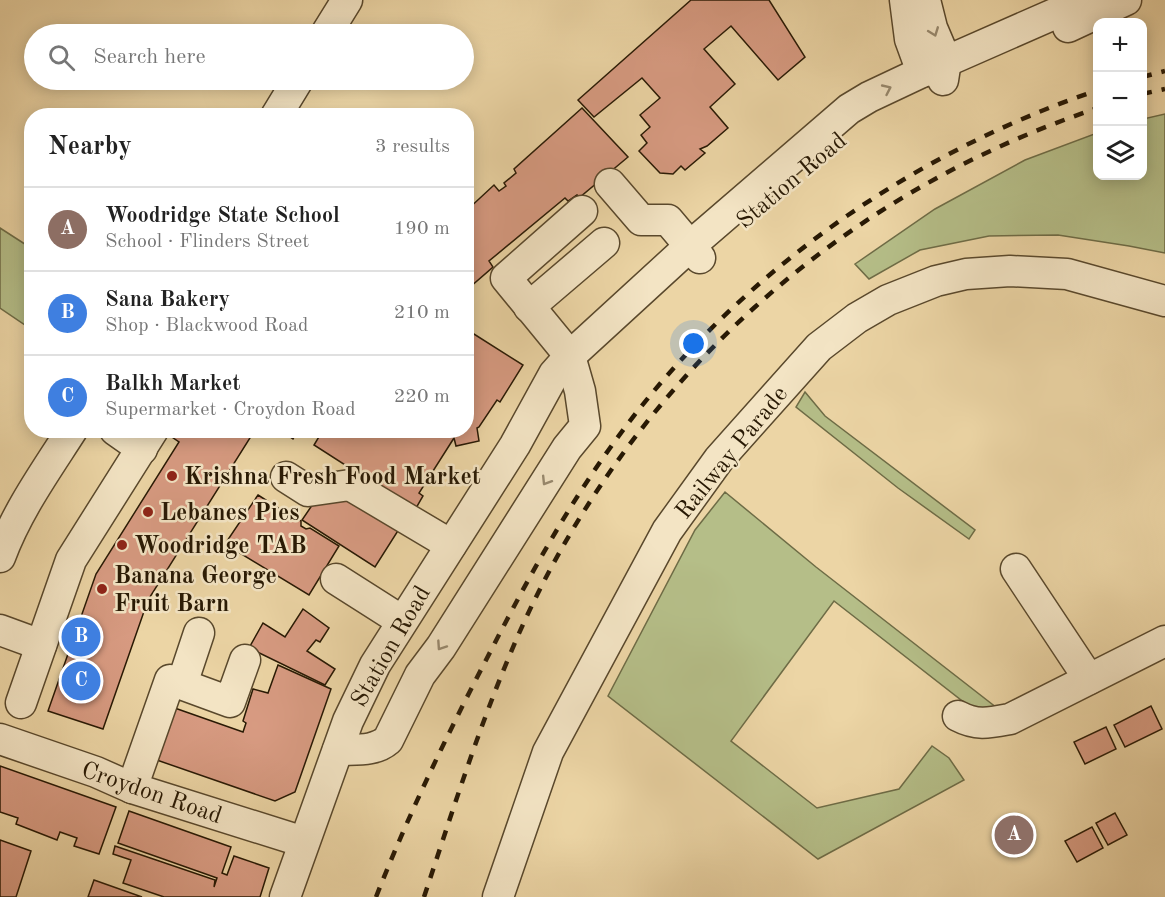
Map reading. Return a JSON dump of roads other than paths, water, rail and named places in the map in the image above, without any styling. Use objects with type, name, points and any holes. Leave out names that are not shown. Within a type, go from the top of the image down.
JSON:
[{"type":"street","points":[[332,24],[347,0]]},
{"type":"street","points":[[904,0],[910,39],[937,73]]},
{"type":"street","points":[[925,0],[932,28],[937,73]]},
{"type":"street","name":"Station Road","points":[[937,73],[1086,0]]},
{"type":"street","name":"Station Road","points":[[285,897],[348,721],[375,664],[513,447],[548,383],[573,364],[705,243],[821,142],[849,109],[869,97],[1126,0]]},
{"type":"street","points":[[281,108],[292,90]]},
{"type":"street","points":[[610,184],[641,220],[668,220],[705,243]]},
{"type":"street","points":[[338,750],[371,749],[388,740],[420,675],[441,647],[567,448],[580,433],[585,421],[573,364],[506,278],[582,211]]},
{"type":"street","points":[[529,307],[604,243]]},
{"type":"street","name":"Railway Parade","points":[[498,897],[548,752],[667,531],[719,459],[819,347],[857,318],[888,300],[936,281],[966,274],[1010,271],[1068,274],[1165,301]]},
{"type":"street","points":[[513,447],[564,441],[580,433]]},
{"type":"street","points":[[0,557],[23,506],[67,438]]},
{"type":"street","points":[[21,703],[71,560],[147,440]]},
{"type":"street","points":[[286,477],[308,491],[350,485],[451,545]]},
{"type":"street","points":[[1017,568],[1089,679]]},
{"type":"street","points":[[336,579],[402,621]]},
{"type":"street","points":[[0,630],[41,645]]},
{"type":"street","points":[[182,684],[199,633]]},
{"type":"street","points":[[958,716],[969,722],[983,725],[1010,719],[1165,641]]},
{"type":"street","points":[[132,788],[170,680],[230,702],[245,660]]},
{"type":"street","name":"Croydon Road","points":[[0,739],[96,772],[132,788],[304,842]]},
{"type":"railway","points":[[1147,76],[1165,71]]},
{"type":"railway","points":[[1147,93],[1165,89]]},
{"type":"railway","points":[[376,897],[441,749],[529,579],[592,473],[657,387],[709,331],[765,278],[826,231],[890,188],[957,150],[1026,117],[1093,92]]},
{"type":"railway","points":[[424,897],[483,723],[525,620],[572,531],[626,449],[688,373],[758,304],[834,243],[916,190],[1005,144],[1093,110]]},
{"type":"place","name":"Krishna Fresh Food Market","points":[[172,476]]},
{"type":"place","name":"Lebanes Pies","points":[[148,512]]},
{"type":"place","name":"Woodridge TAB","points":[[122,545]]},
{"type":"place","name":"Banana George Fruit Barn","points":[[102,589]]},
{"type":"place","name":"Sana Bakery","points":[[81,637]]},
{"type":"place","name":"Balkh Market","points":[[81,681]]},
{"type":"place","name":"Woodridge State School","points":[[1014,835]]}]
